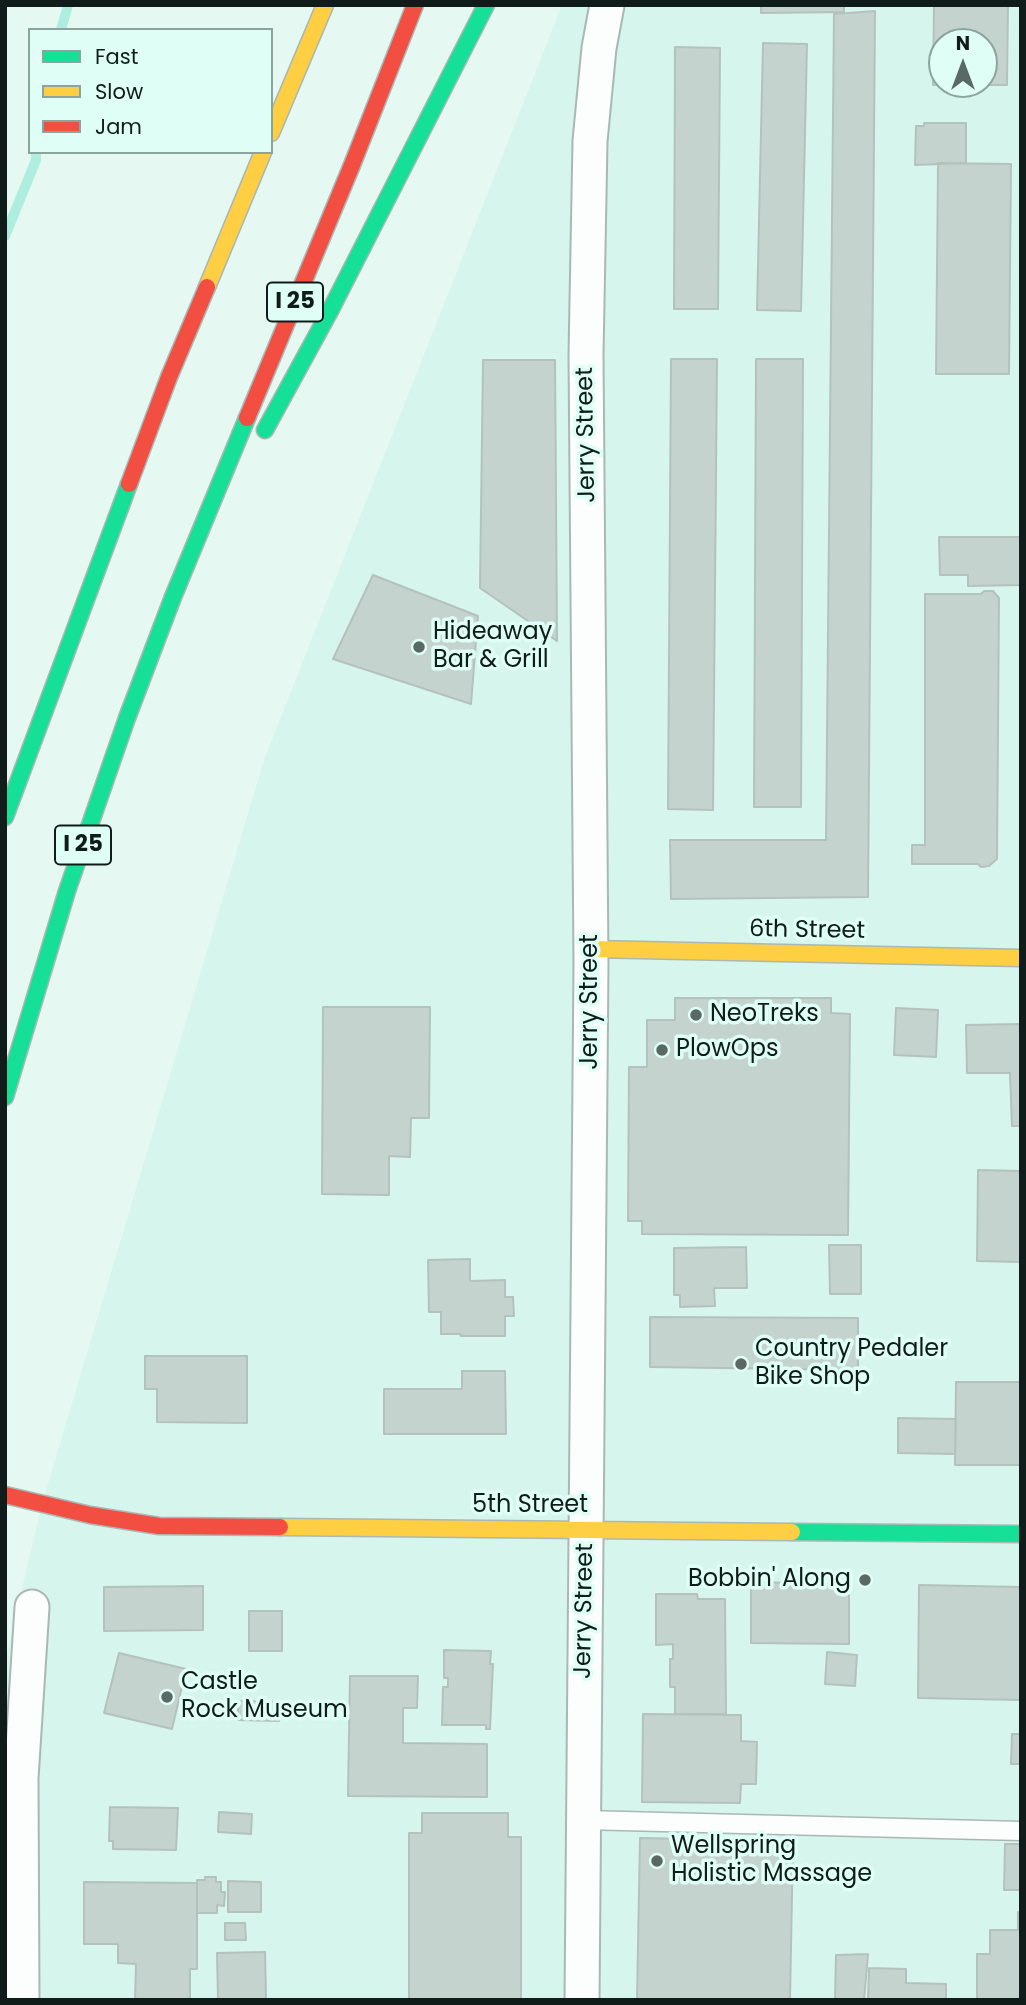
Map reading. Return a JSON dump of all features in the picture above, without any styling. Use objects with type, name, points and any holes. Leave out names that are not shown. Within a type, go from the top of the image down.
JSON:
[{"type":"main road","points":[[273,128],[324,5]]},
{"type":"main road","name":"I 25","points":[[5,1097],[67,891],[127,718],[173,597],[415,5]]},
{"type":"main road","points":[[258,442],[330,311],[486,5]]},
{"type":"main road","points":[[273,97],[287,54]]},
{"type":"main road","points":[[225,246],[254,154]]},
{"type":"main road","points":[[5,817],[165,389],[262,154]]},
{"type":"main road","points":[[173,597],[245,466]]},
{"type":"main road","name":"6th Street","points":[[592,949],[1021,958]]},
{"type":"main road","name":"5th Street","points":[[5,1495],[159,1526],[1021,1534]]},
{"type":"street","name":"Jerry Street","points":[[582,2000],[592,949],[586,317],[590,141],[599,48],[607,5]]},
{"type":"street","points":[[22,2000],[21,1778],[32,1607]]},
{"type":"lane","points":[[583,1819],[1021,1831]]},
{"type":"shaded area","points":[[562,5],[1021,5],[1021,2000],[5,2000],[5,1661],[42,1504],[264,760]]},
{"type":"building","points":[[761,5],[844,5],[844,12],[761,13]]},
{"type":"building","points":[[934,5],[1008,5],[1007,85],[998,85],[998,28],[934,28]]},
{"type":"building","points":[[875,11],[868,897],[671,899],[670,840],[826,840],[834,14]]},
{"type":"building","points":[[763,43],[807,44],[801,311],[757,310]]},
{"type":"building","points":[[675,47],[720,48],[718,309],[674,309]]},
{"type":"building","points":[[924,123],[966,123],[966,163],[915,165],[916,126],[924,126]]},
{"type":"building","points":[[938,163],[1011,164],[1009,374],[936,374]]},
{"type":"building","points":[[671,359],[717,359],[713,810],[668,809]]},
{"type":"building","points":[[756,359],[803,359],[801,807],[754,807]]},
{"type":"building","points":[[483,360],[555,360],[557,641],[480,588]]},
{"type":"building","points":[[939,537],[1021,537],[1021,585],[968,586],[968,575],[940,575]]},
{"type":"building","points":[[373,575],[478,616],[471,704],[333,659]]},
{"type":"building","points":[[984,591],[993,591],[999,598],[997,859],[989,866],[981,867],[978,864],[912,864],[912,845],[925,845],[925,594],[981,594]]},
{"type":"building","points":[[675,998],[831,998],[831,1013],[850,1014],[848,1235],[642,1234],[642,1221],[628,1221],[629,1067],[647,1067],[647,1020],[675,1020]]},
{"type":"building","points":[[323,1007],[430,1007],[429,1118],[411,1118],[410,1157],[389,1156],[389,1195],[322,1194]]},
{"type":"building","points":[[896,1008],[938,1010],[936,1057],[894,1055]]},
{"type":"building","points":[[1021,1024],[1021,1126],[1012,1126],[1010,1073],[967,1073],[966,1025]]},
{"type":"building","points":[[978,1170],[1021,1171],[1021,1262],[977,1261]]},
{"type":"building","points":[[829,1245],[861,1245],[861,1294],[830,1294]]},
{"type":"building","points":[[746,1247],[747,1288],[714,1288],[715,1306],[680,1307],[680,1295],[674,1295],[674,1248]]},
{"type":"building","points":[[470,1259],[470,1281],[505,1280],[505,1297],[513,1297],[514,1316],[505,1316],[505,1336],[441,1334],[441,1312],[429,1312],[428,1260]]},
{"type":"building","points":[[650,1317],[858,1318],[858,1370],[650,1367]]},
{"type":"building","points":[[145,1356],[247,1356],[247,1423],[157,1422],[157,1389],[145,1389]]},
{"type":"building","points":[[462,1371],[505,1371],[506,1434],[384,1434],[384,1389],[462,1389]]},
{"type":"building","points":[[956,1382],[1021,1382],[1021,1465],[955,1465]]},
{"type":"building","points":[[898,1418],[956,1419],[955,1454],[898,1453]]},
{"type":"building","points":[[751,1582],[849,1584],[849,1644],[751,1643]]},
{"type":"building","points":[[919,1585],[1021,1587],[1021,1700],[918,1698]]},
{"type":"building","points":[[203,1586],[203,1630],[104,1631],[104,1587]]},
{"type":"building","points":[[656,1594],[697,1594],[698,1599],[725,1599],[726,1714],[675,1714],[675,1687],[670,1687],[673,1644],[656,1645]]},
{"type":"building","points":[[249,1611],[282,1611],[282,1651],[249,1651]]},
{"type":"building","points":[[444,1650],[491,1651],[490,1664],[493,1664],[490,1729],[486,1729],[486,1725],[442,1725],[443,1687],[448,1687],[448,1678],[444,1678]]},
{"type":"building","points":[[827,1652],[857,1655],[855,1686],[825,1684]]},
{"type":"building","points":[[119,1653],[186,1669],[172,1729],[104,1713]]},
{"type":"building","points":[[350,1676],[418,1676],[417,1708],[403,1708],[403,1743],[487,1744],[487,1797],[348,1796]]},
{"type":"building","points":[[238,1701],[279,1702],[279,1721],[238,1720]]},
{"type":"building","points":[[643,1714],[741,1715],[741,1741],[757,1742],[756,1784],[741,1784],[740,1803],[642,1802]]},
{"type":"building","points":[[1012,1734],[1021,1734],[1021,1764],[1011,1764]]},
{"type":"building","points":[[110,1807],[178,1808],[176,1850],[113,1849],[113,1841],[109,1841]]},
{"type":"building","points":[[219,1812],[252,1814],[251,1834],[218,1832]]},
{"type":"building","points":[[422,1813],[508,1813],[508,1837],[521,1837],[521,2000],[409,2000],[409,1833],[422,1833]]},
{"type":"building","points":[[640,1838],[793,1841],[790,2000],[637,2000]]},
{"type":"building","points":[[1005,1844],[1021,1844],[1021,1890],[1004,1890]]},
{"type":"building","points":[[205,1877],[216,1877],[216,1882],[221,1882],[221,1892],[225,1892],[224,1906],[217,1905],[217,1913],[197,1913],[197,1880],[205,1880]]},
{"type":"building","points":[[228,1881],[261,1882],[261,1912],[228,1912]]},
{"type":"building","points":[[84,1882],[197,1883],[197,1969],[190,1969],[190,2000],[135,2000],[136,1964],[118,1963],[118,1944],[84,1944]]},
{"type":"building","points":[[1018,1912],[1021,1912],[1021,2000],[977,2000],[977,1954],[990,1954],[990,1930],[1018,1930]]},
{"type":"building","points":[[225,1923],[245,1923],[246,1940],[225,1940]]},
{"type":"building","points":[[265,1952],[266,2000],[218,2000],[217,1953]]},
{"type":"building","points":[[868,1954],[864,2000],[835,2000],[836,1955]]},
{"type":"building","points":[[869,1968],[906,1969],[906,1983],[946,1984],[946,2000],[868,2000]]},
{"type":"waterway","points":[[62,28],[68,5]]},
{"type":"waterway","points":[[5,236],[36,160],[36,154]]},
{"type":"traffic: fast","points":[[265,430],[330,311],[486,5]]},
{"type":"traffic: fast","points":[[5,1097],[67,891],[127,718],[173,597],[247,418]]},
{"type":"traffic: fast","points":[[5,817],[129,484]]},
{"type":"traffic: fast","points":[[792,1532],[1021,1534]]},
{"type":"traffic: slow","points":[[273,128],[325,5]]},
{"type":"traffic: slow","points":[[207,287],[262,154]]},
{"type":"traffic: slow","points":[[591,949],[1021,958]]},
{"type":"traffic: slow","points":[[280,1527],[792,1532]]},
{"type":"traffic: jam","points":[[247,418],[415,5]]},
{"type":"traffic: jam","points":[[129,484],[169,377],[207,287]]},
{"type":"traffic: jam","points":[[5,1495],[90,1515],[159,1526],[280,1527]]},
{"type":"place","name":"Hideaway Bar & Grill","points":[[419,647]]},
{"type":"place","name":"NeoTreks","points":[[696,1015]]},
{"type":"place","name":"PlowOps","points":[[662,1050]]},
{"type":"place","name":"Country Pedaler Bike Shop","points":[[741,1364]]},
{"type":"place","name":"Bobbin' Along","points":[[865,1580]]},
{"type":"place","name":"Castle Rock Museum","points":[[167,1697]]},
{"type":"place","name":"Wellspring Holistic Massage","points":[[657,1861]]}]
